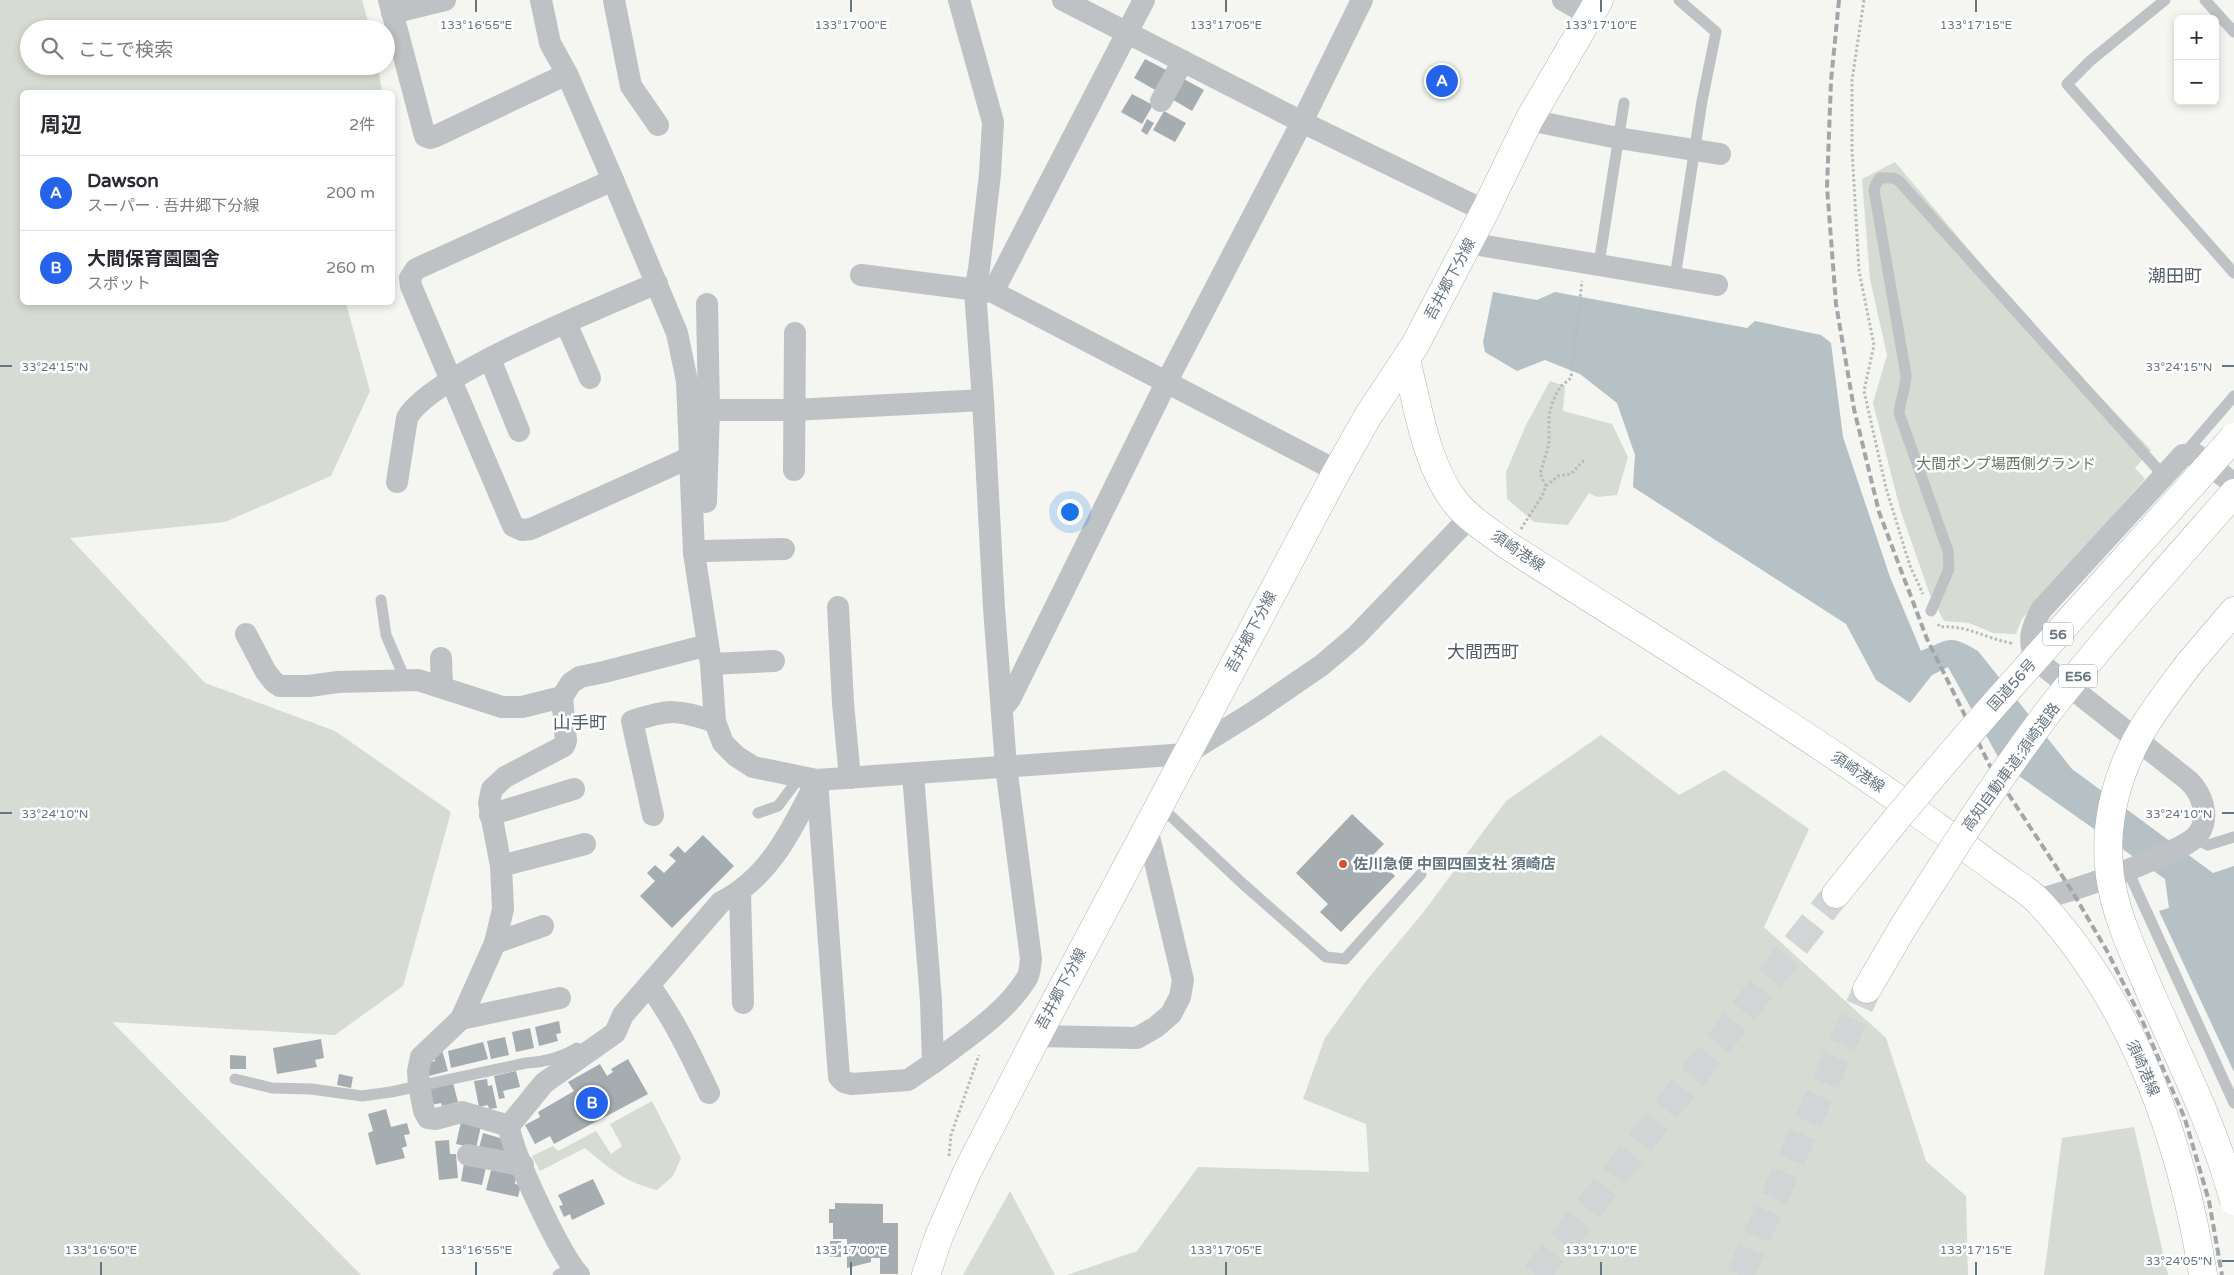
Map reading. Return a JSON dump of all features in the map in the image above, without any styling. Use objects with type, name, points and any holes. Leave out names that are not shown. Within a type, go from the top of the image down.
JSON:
[{"type":"main road","name":"吾井郷下分線","points":[[926,1275],[939,1236],[967,1172],[1037,1036],[1337,471],[1368,416],[1406,360],[1485,211],[1528,120],[1594,7]]},
{"type":"main road","name":"須崎港線","points":[[1406,360],[1435,466],[1446,488],[1457,504],[1470,517],[1507,545],[1859,772],[2037,900],[2068,938],[2101,985],[2128,1033],[2151,1082],[2169,1130],[2186,1186],[2203,1275]]},
{"type":"main road","name":"国道56号","points":[[1836,894],[1884,833],[1963,739],[2234,437]]},
{"type":"main road","name":"高知自動車道;須崎道路","points":[[1867,989],[1904,924],[1985,799],[2048,712],[2137,602],[2234,493]]},
{"type":"main road","points":[[2234,611],[2188,665],[2146,726],[2125,764],[2109,822],[2110,875],[2115,900],[2127,937],[2214,1136],[2234,1201]]},
{"type":"street","points":[[541,0],[550,43],[567,74],[677,333],[685,368],[699,552],[715,722],[723,743],[736,756],[753,767],[808,779],[850,778],[1186,754],[1262,706],[1340,650],[1356,636],[1470,517]]},
{"type":"street","points":[[614,0],[631,86],[658,125]]},
{"type":"street","points":[[808,779],[839,1076],[844,1082],[852,1084],[908,1080],[992,1018],[1028,976],[1031,959],[1006,766],[994,608],[983,400],[984,292],[979,270],[994,122],[959,0]]},
{"type":"street","points":[[1063,0],[1302,122],[1485,211]]},
{"type":"street","points":[[984,292],[1144,0]]},
{"type":"street","points":[[1002,709],[1010,699],[1166,383],[1302,122],[1362,0]]},
{"type":"street","points":[[1563,0],[1594,7]]},
{"type":"street","points":[[395,20],[391,6],[439,1]]},
{"type":"street","points":[[395,21],[425,136],[430,138],[567,74]]},
{"type":"street","points":[[1161,101],[1183,62]]},
{"type":"street","points":[[1528,120],[1696,152],[1720,154]]},
{"type":"street","points":[[613,180],[416,269],[410,278],[411,286],[513,526],[522,530],[531,529],[691,457]]},
{"type":"street","points":[[1468,243],[1717,285]]},
{"type":"street","points":[[861,275],[984,292],[1337,471]]},
{"type":"street","points":[[397,482],[407,418],[411,410],[450,380],[566,323],[657,283]]},
{"type":"street","points":[[699,552],[709,410],[707,304]]},
{"type":"street","points":[[566,323],[590,378]]},
{"type":"street","points":[[794,470],[796,333]]},
{"type":"street","points":[[490,359],[519,432]]},
{"type":"street","points":[[709,410],[794,410],[983,400]]},
{"type":"street","points":[[2037,900],[2072,891],[2133,868],[2189,842],[2199,832],[2204,820],[2204,810],[2198,790],[2035,660],[2030,643],[2034,623],[2041,610],[2183,455],[2195,454],[2234,484]]},
{"type":"street","points":[[699,552],[784,549]]},
{"type":"street","points":[[838,607],[843,703],[850,778]]},
{"type":"street","points":[[246,634],[266,672],[280,686],[418,680],[502,707],[522,707],[562,697]]},
{"type":"street","points":[[509,1126],[462,1112],[436,1119],[428,1118],[424,1111],[418,1071],[421,1057],[461,1019],[495,942],[503,909],[500,866],[490,815],[489,796],[495,784],[564,746],[566,741],[562,697],[571,683],[580,676],[710,654],[774,661]]},
{"type":"street","points":[[441,658],[442,688]]},
{"type":"street","points":[[653,815],[632,721],[663,712],[684,712],[715,722]]},
{"type":"street","points":[[913,774],[931,1001],[933,1063]]},
{"type":"street","points":[[569,1272],[510,1138],[509,1126],[544,1083],[615,1033],[623,1015],[721,902],[740,893],[781,848],[808,779]]},
{"type":"street","points":[[490,815],[574,789]]},
{"type":"street","points":[[1037,1036],[1111,1039],[1137,1038],[1156,1027],[1171,1014],[1180,997],[1182,980],[1153,817]]},
{"type":"street","points":[[500,866],[585,844]]},
{"type":"street","points":[[740,893],[743,1003]]},
{"type":"street","points":[[495,942],[544,926]]},
{"type":"street","points":[[649,985],[667,1009],[709,1093]]},
{"type":"street","points":[[461,1019],[560,998]]},
{"type":"street","points":[[468,1155],[523,1165]]},
{"type":"lane","points":[[1675,278],[1696,152],[1702,101],[1716,32],[1679,0]]},
{"type":"lane","points":[[2165,0],[2090,61],[2067,84],[2234,272]]},
{"type":"lane","points":[[2205,0],[2234,32]]},
{"type":"lane","points":[[1599,264],[1624,103]]},
{"type":"lane","points":[[1931,612],[1949,569],[1948,551],[1899,414],[1899,405],[1906,386],[1906,375],[1874,190],[1880,178],[1893,178],[1899,181],[2163,475]]},
{"type":"lane","points":[[2183,455],[2234,396]]},
{"type":"lane","points":[[381,600],[386,635],[405,680]]},
{"type":"lane","points":[[758,813],[778,806],[808,779]]},
{"type":"lane","points":[[1153,817],[1243,884],[1326,957],[1345,959],[1421,874]]},
{"type":"lane","points":[[2189,842],[2208,845],[2234,837]]},
{"type":"lane","points":[[2133,868],[2234,1103]]},
{"type":"lane","points":[[235,1079],[272,1088],[311,1089],[362,1096],[526,1063],[544,1062],[566,1055],[623,1015]]},
{"type":"path","points":[[1864,0],[1852,80],[1852,149],[1859,271],[1874,344],[1864,391],[1886,488],[1910,566],[1940,627],[1970,629],[1994,639],[2011,643]]},
{"type":"path","points":[[1546,486],[1540,474],[1549,444],[1549,415],[1560,387],[1571,378],[1582,280]]},
{"type":"path","points":[[1507,545],[1526,523],[1546,486],[1558,476],[1571,474],[1584,460]]},
{"type":"path","points":[[950,1157],[948,1149],[950,1136],[992,1018]]},
{"type":"green space","points":[[0,0],[362,0],[368,20],[20,20],[20,75],[379,75],[382,90],[20,90],[20,305],[347,305],[370,391],[331,476],[225,522],[70,538],[205,683],[335,731],[451,812],[403,986],[335,1035],[112,1022],[361,1275],[0,1275]]},
{"type":"green space","name":"大間ポンプ場西側グランド","points":[[1895,162],[2040,334],[2151,450],[2135,468],[2145,479],[2022,619],[2016,634],[1993,633],[1969,623],[1944,621],[1930,595],[1900,509],[1873,403],[1887,355],[1870,279],[1862,179]]},
{"type":"green space","points":[[1550,381],[1565,386],[1563,411],[1612,424],[1628,457],[1617,495],[1597,497],[1589,493],[1568,525],[1534,522],[1507,499],[1506,472],[1526,425]]},
{"type":"green space","points":[[1601,735],[1679,795],[1724,770],[1809,829],[1764,927],[1886,1038],[1926,1161],[1966,1196],[1968,1275],[1067,1275],[1137,1251],[1198,1167],[1369,1172],[1366,1124],[1303,1099],[1325,1038],[1366,981],[1422,914],[1506,801]]},
{"type":"green space","points":[[652,1101],[681,1158],[673,1176],[657,1190],[618,1174],[585,1148],[540,1171],[532,1156],[553,1146],[558,1151],[596,1131],[611,1154],[622,1146],[610,1124]]},
{"type":"green space","points":[[2134,1127],[2168,1275],[2044,1275],[2062,1138]]},
{"type":"green space","points":[[1010,1191],[1055,1275],[963,1275]]},
{"type":"shaded area","points":[[1493,292],[1537,300],[1555,292],[1747,328],[1755,321],[1821,335],[1831,343],[1843,437],[1890,577],[1921,651],[1944,641],[1955,640],[1978,651],[2072,769],[2213,873],[2234,866],[2234,1072],[2159,911],[2169,908],[2165,879],[2002,764],[1948,667],[1932,675],[1910,703],[1876,680],[1846,624],[1633,487],[1635,455],[1617,403],[1580,374],[1545,360],[1517,371],[1485,352],[1483,342]]},
{"type":"building","points":[[1145,59],[1168,71],[1157,91],[1134,78]]},
{"type":"building","points":[[1182,78],[1204,90],[1192,111],[1170,98]]},
{"type":"building","points":[[1132,94],[1153,105],[1142,124],[1121,112]]},
{"type":"building","points":[[1164,111],[1186,123],[1175,142],[1153,130]]},
{"type":"building","points":[[1147,119],[1154,123],[1147,135],[1141,131]]},
{"type":"building","name":"佐川急便 中国四国支社 須崎店","points":[[1352,814],[1384,844],[1373,855],[1395,876],[1341,932],[1320,912],[1328,904],[1296,873]]},
{"type":"building","points":[[703,835],[734,866],[672,928],[640,896],[655,881],[647,873],[655,865],[664,873],[676,861],[669,855],[678,846],[685,853]]},
{"type":"building","points":[[559,1021],[561,1033],[556,1034],[558,1041],[539,1046],[535,1027]]},
{"type":"building","points":[[530,1028],[534,1048],[516,1052],[512,1032]]},
{"type":"building","points":[[505,1037],[509,1055],[491,1059],[487,1041]]},
{"type":"building","points":[[321,1039],[324,1058],[315,1060],[317,1067],[277,1074],[273,1048]]},
{"type":"building","points":[[483,1042],[488,1059],[451,1068],[448,1051]]},
{"type":"building","points":[[442,1050],[448,1071],[429,1076],[425,1064],[435,1061],[433,1053]]},
{"type":"building","points":[[230,1055],[246,1056],[246,1069],[230,1069]]},
{"type":"building","points":[[628,1059],[648,1094],[554,1144],[550,1136],[535,1144],[525,1125],[540,1117],[538,1112],[574,1091],[568,1082],[600,1064],[607,1076],[613,1072],[611,1069]]},
{"type":"building","points":[[516,1071],[520,1087],[503,1091],[505,1098],[499,1099],[494,1076]]},
{"type":"building","points":[[339,1074],[353,1077],[351,1088],[337,1085]]},
{"type":"building","points":[[487,1079],[488,1086],[492,1085],[497,1108],[489,1109],[488,1105],[479,1107],[474,1081]]},
{"type":"building","points":[[453,1083],[458,1102],[442,1106],[441,1103],[431,1105],[428,1089]]},
{"type":"building","points":[[386,1109],[391,1127],[407,1123],[410,1134],[404,1135],[407,1146],[402,1148],[405,1158],[376,1165],[368,1133],[373,1131],[368,1114]]},
{"type":"building","points":[[461,1122],[481,1126],[476,1148],[456,1144]]},
{"type":"building","points":[[483,1133],[500,1138],[508,1147],[505,1155],[479,1148]]},
{"type":"building","points":[[449,1140],[450,1154],[456,1154],[458,1178],[439,1180],[435,1141]]},
{"type":"building","points":[[464,1163],[486,1167],[482,1185],[461,1181]]},
{"type":"building","points":[[491,1170],[516,1175],[515,1184],[521,1185],[518,1197],[486,1190]]},
{"type":"building","points":[[593,1179],[605,1204],[572,1220],[570,1214],[564,1217],[559,1206],[563,1205],[558,1195]]},
{"type":"building","points":[[835,1203],[883,1204],[883,1223],[898,1223],[898,1274],[880,1274],[880,1258],[871,1258],[871,1262],[847,1268],[847,1239],[833,1239],[833,1223],[829,1223],[829,1209],[835,1209]]},
{"type":"building","points":[[830,1241],[841,1241],[841,1257],[830,1257]]},
{"type":"tunnel","points":[[1536,1275],[1836,894]]},
{"type":"tunnel","points":[[1740,1275],[1867,989]]},
{"type":"railway","points":[[1839,0],[1831,81],[1827,187],[1836,304],[1854,409],[1879,512],[1927,639],[1990,766],[2072,891],[2107,951],[2141,1018],[2185,1119],[2209,1201],[2222,1275]]},
{"type":"place","name":"Dawson","points":[[1442,81]]},
{"type":"place","name":"佐川急便 中国四国支社 須崎店","points":[[1343,864]]},
{"type":"place","name":"大間保育園園舎","points":[[592,1103]]},
{"type":"district","name":"潮田町","points":[[2175,276]]},
{"type":"district","name":"大間西町","points":[[1483,652]]},
{"type":"district","name":"山手町","points":[[580,723]]}]
